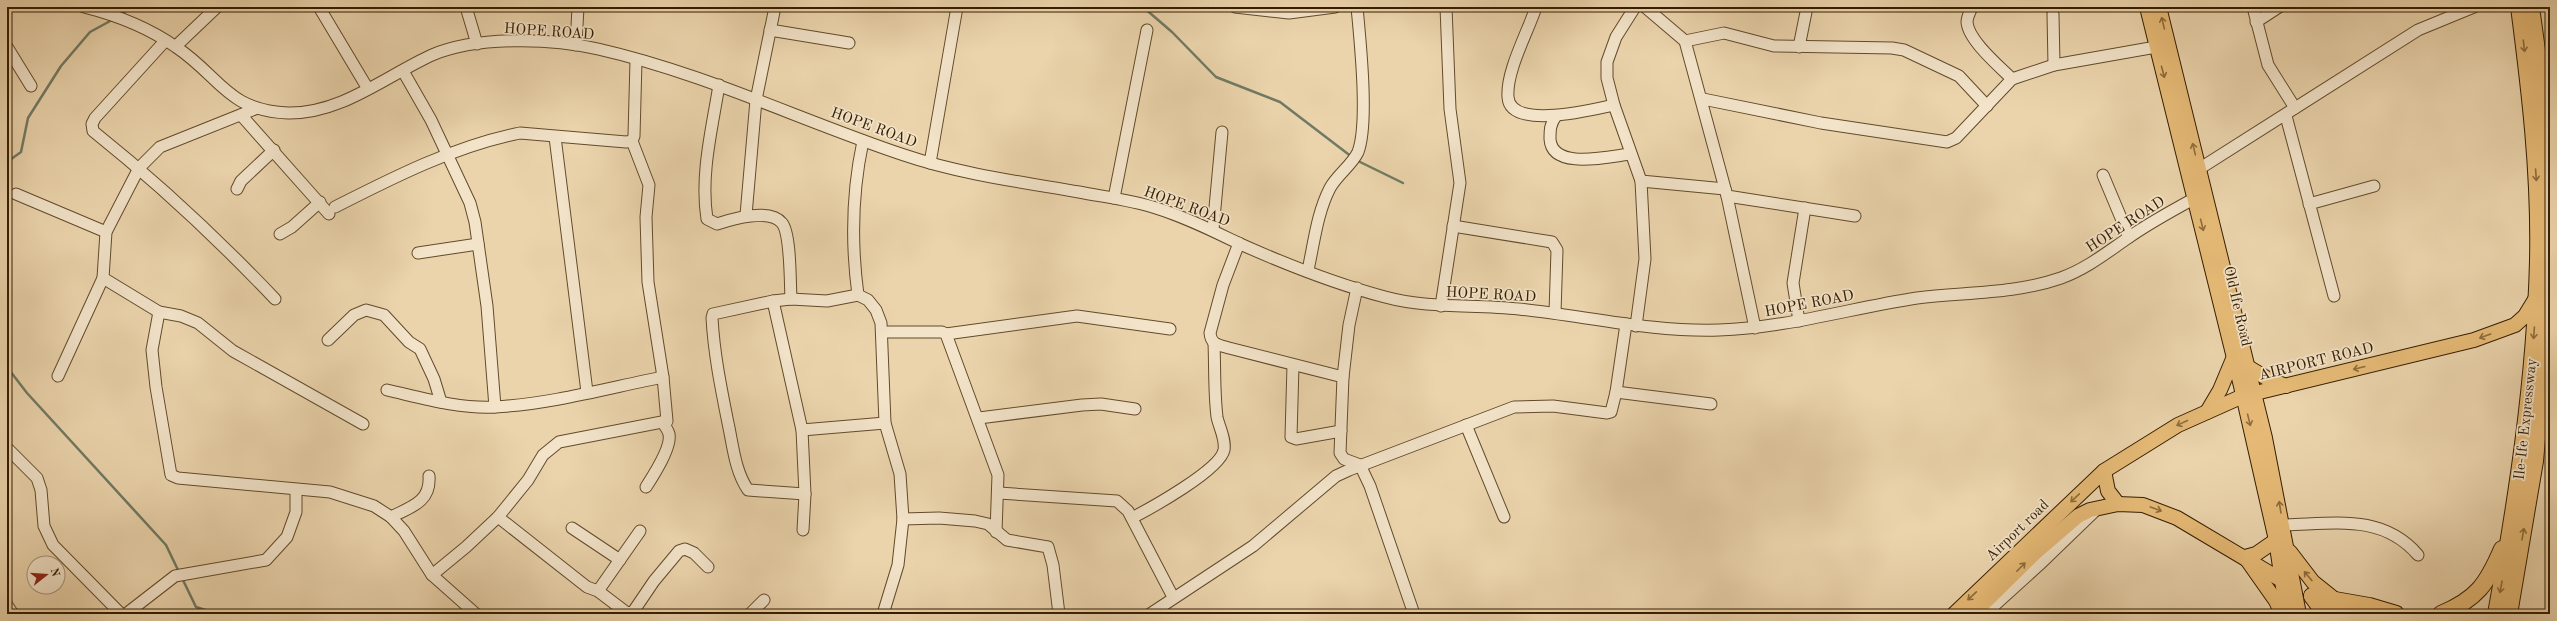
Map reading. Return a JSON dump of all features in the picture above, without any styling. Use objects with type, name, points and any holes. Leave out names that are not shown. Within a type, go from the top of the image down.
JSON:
[{"type":"highway","name":"Ile-Ife Expressway","points":[[2509,614],[2535,461],[2543,295],[2538,261],[2537,191],[2532,110],[2519,7]]},
{"type":"highway","points":[[2531,7],[2543,94],[2550,205]]},
{"type":"highway","name":"Ile-Ife Expressway","points":[[2496,614],[2515,509],[2543,295]]},
{"type":"highway","points":[[2441,614],[2468,601],[2479,592],[2499,557],[2515,509]]},
{"type":"highway","points":[[2312,596],[2333,598],[2396,614]]},
{"type":"highway","points":[[2312,596],[2325,614]]},
{"type":"main road","name":"Old Ife Road","points":[[2147,7],[2195,198],[2233,359],[2248,395],[2282,537],[2289,585],[2288,614]]},
{"type":"main road","name":"Old Ife Road","points":[[2159,7],[2248,367],[2248,395]]},
{"type":"main road","name":"AIRPORT ROAD","points":[[2104,471],[2178,425],[2248,395],[2480,338],[2515,325],[2543,295]]},
{"type":"main road","points":[[2206,412],[2220,390],[2233,359]]},
{"type":"main road","points":[[2248,367],[2268,379],[2286,386]]},
{"type":"main road","points":[[2104,471],[2108,491],[2118,504],[2143,505],[2158,510],[2245,557],[2289,585],[2352,614]]},
{"type":"main road","name":"Airport road","points":[[1954,614],[2104,471]]},
{"type":"main road","name":"Airport road","points":[[1973,614],[2078,516],[2098,508],[2118,504]]},
{"type":"main road","points":[[2245,557],[2256,554],[2282,537],[2310,579],[2333,598]]},
{"type":"main road","points":[[2245,557],[2276,601],[2282,614]]},
{"type":"main road","name":"Old Ife Road","points":[[2289,585],[2299,614]]},
{"type":"street","name":"HOPE ROAD","points":[[84,7],[108,13],[126,20],[176,46],[219,86],[255,109],[281,112],[318,110],[368,89],[442,52],[477,44],[505,42],[576,45],[636,60],[718,85],[863,141],[930,163],[1114,198],[1157,208],[1213,229],[1239,243],[1308,270],[1357,288],[1409,302],[1441,306],[1510,308],[1555,313],[1631,325],[1692,330],[1755,328],[1799,321],[1910,299],[2031,287],[2072,274],[2105,255],[2129,237],[2195,198]]},
{"type":"street","points":[[176,46],[217,7]]},
{"type":"street","points":[[319,7],[368,89]]},
{"type":"street","points":[[466,7],[477,44]]},
{"type":"street","points":[[576,45],[578,7]]},
{"type":"street","points":[[746,215],[756,100],[775,7]]},
{"type":"street","points":[[930,163],[957,7]]},
{"type":"street","points":[[1235,7],[1289,13],[1335,7]]},
{"type":"street","points":[[1308,270],[1324,200],[1331,186],[1358,152],[1361,136],[1362,80],[1357,7]]},
{"type":"street","points":[[1441,306],[1460,183],[1450,109],[1446,7]]},
{"type":"street","points":[[1536,7],[1516,61],[1508,98],[1516,110],[1535,115],[1556,116],[1614,105]]},
{"type":"street","points":[[1150,614],[1173,597],[1253,546],[1336,476],[1360,465],[1514,407],[1553,406],[1607,413],[1611,412],[1645,259],[1641,181],[1614,105],[1607,78],[1607,62],[1616,37],[1635,7]]},
{"type":"street","points":[[1645,7],[1671,26],[1685,41],[1703,100],[1726,193],[1755,328]]},
{"type":"street","points":[[1799,47],[1807,7]]},
{"type":"street","points":[[1972,7],[1967,23],[1969,30],[1979,45],[2012,79]]},
{"type":"street","points":[[2253,7],[2268,65],[2295,108]]},
{"type":"street","points":[[2256,22],[2279,7]]},
{"type":"street","points":[[2199,169],[2286,116],[2295,108],[2418,30],[2474,7]]},
{"type":"street","points":[[2053,14],[2054,64]]},
{"type":"street","points":[[770,30],[849,42]]},
{"type":"street","points":[[1114,198],[1146,30]]},
{"type":"street","points":[[1685,41],[1724,33],[1774,46],[1862,46],[1904,50],[1959,76],[1987,106]]},
{"type":"street","points":[[165,41],[92,124],[93,132],[139,168],[220,242],[275,299]]},
{"type":"street","points":[[1703,100],[1821,123],[1947,142],[1956,138],[2012,79],[2054,64],[2156,47]]},
{"type":"street","points":[[7,48],[31,86]]},
{"type":"street","points":[[432,575],[466,547],[498,517],[528,480],[543,455],[559,442],[667,421],[668,417],[663,377],[648,282],[646,223],[649,185],[632,141],[634,136],[636,60]]},
{"type":"street","points":[[403,71],[447,154],[470,203],[478,244],[487,306],[495,407]]},
{"type":"street","points":[[718,85],[706,171],[705,203],[707,219],[717,224],[746,215],[775,218],[782,223],[786,237],[791,299]]},
{"type":"street","points":[[58,376],[103,278],[106,232],[139,168],[160,147],[255,109]]},
{"type":"street","points":[[241,115],[320,202],[332,210],[447,154],[520,133],[626,142],[632,141]]},
{"type":"street","points":[[1556,116],[1550,126],[1550,142],[1556,154],[1562,158],[1588,158],[1632,154]]},
{"type":"street","points":[[2286,116],[2334,296]]},
{"type":"street","points":[[1213,229],[1222,132]]},
{"type":"street","points":[[555,136],[587,392]]},
{"type":"street","points":[[858,295],[852,255],[856,174],[863,141]]},
{"type":"street","points":[[237,189],[241,181],[274,150]]},
{"type":"street","points":[[2103,175],[2129,237]]},
{"type":"street","points":[[1641,181],[1726,193],[1855,216]]},
{"type":"street","points":[[2309,204],[2374,186]]},
{"type":"street","points":[[16,194],[106,232]]},
{"type":"street","points":[[280,234],[292,227],[320,202]]},
{"type":"street","points":[[1799,321],[1794,283],[1805,208]]},
{"type":"street","points":[[1453,226],[1552,242],[1557,250],[1555,313]]},
{"type":"street","points":[[1132,518],[1191,484],[1221,456],[1224,449],[1214,388],[1214,344],[1210,333],[1223,285],[1239,243]]},
{"type":"street","points":[[418,253],[478,244]]},
{"type":"street","points":[[103,278],[159,312],[181,316],[198,323],[233,351],[363,424]]},
{"type":"street","points":[[1336,476],[1340,453],[1343,377],[1349,325],[1357,288]]},
{"type":"street","points":[[805,494],[748,490],[736,462],[715,358],[713,314],[773,301],[791,299],[827,301],[858,295],[868,300],[876,310],[882,323],[885,423],[900,474],[904,519],[898,565],[883,614]]},
{"type":"street","points":[[773,301],[802,430],[805,494],[803,530]]},
{"type":"street","points":[[328,340],[354,315],[366,310],[384,315],[409,342],[420,349],[434,380],[441,402]]},
{"type":"street","points":[[159,312],[152,350],[157,394],[171,474],[178,478],[330,492],[374,506],[391,517],[404,531],[432,575],[470,612]]},
{"type":"street","points":[[882,332],[942,332],[946,334],[1077,316],[1170,328]]},
{"type":"street","points":[[946,334],[979,418],[998,474],[999,493],[996,532]]},
{"type":"street","points":[[1214,344],[1343,377]]},
{"type":"street","points":[[1293,365],[1291,437],[1296,439],[1341,431]]},
{"type":"street","points":[[387,390],[441,402],[495,407],[587,392],[663,377]]},
{"type":"street","points":[[1616,392],[1712,404]]},
{"type":"street","points":[[979,418],[1082,405],[1101,404],[1134,409]]},
{"type":"street","points":[[646,487],[656,472],[668,444],[669,435],[663,423]]},
{"type":"street","points":[[802,430],[885,423]]},
{"type":"street","points":[[1466,425],[1504,517]]},
{"type":"street","points":[[7,448],[37,478],[41,490],[44,526],[53,545],[121,614]]},
{"type":"street","points":[[1340,453],[1344,459],[1360,465],[1370,486],[1409,611]]},
{"type":"street","points":[[391,517],[411,507],[426,496],[430,487],[429,476]]},
{"type":"street","points":[[126,614],[175,576],[266,560],[287,537],[296,512],[296,490]]},
{"type":"street","points":[[999,493],[1116,501],[1123,506],[1132,518],[1173,597]]},
{"type":"street","points":[[1985,614],[2039,565],[2098,508]]},
{"type":"street","points":[[498,517],[587,587],[598,591],[630,613],[679,551],[684,549],[694,553],[708,567]]},
{"type":"street","points":[[904,519],[963,519],[988,524],[1007,540],[1048,546],[1053,565],[1059,614]]},
{"type":"street","points":[[2282,537],[2366,524],[2406,541],[2418,555]]},
{"type":"street","points":[[572,528],[620,560]]},
{"type":"street","points":[[598,591],[640,531]]},
{"type":"street","points":[[750,614],[764,600]]},
{"type":"street","points":[[7,605],[13,614]]},
{"type":"waterway","points":[[121,14],[133,7]]},
{"type":"waterway","points":[[1143,7],[1172,32],[1216,77],[1280,102],[1352,157]]},
{"type":"waterway","points":[[7,162],[21,152],[28,118],[61,66],[90,32],[112,20]]},
{"type":"waterway","points":[[1356,160],[1403,183]]},
{"type":"waterway","points":[[7,367],[27,393],[166,545],[179,572]]},
{"type":"waterway","points":[[182,578],[196,607],[218,614]]}]
